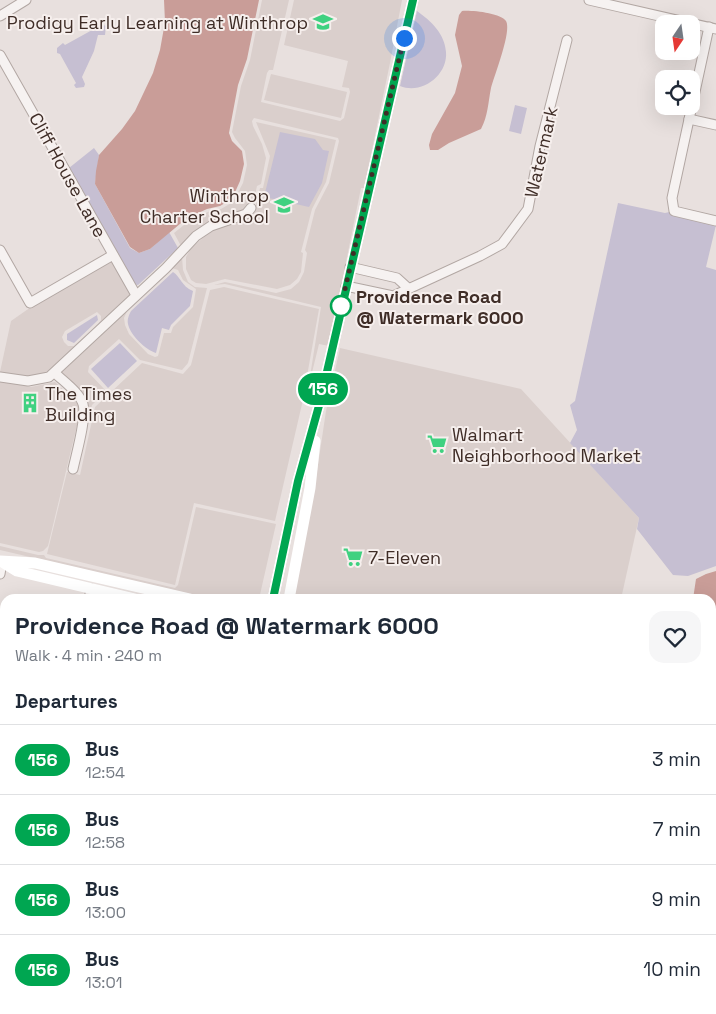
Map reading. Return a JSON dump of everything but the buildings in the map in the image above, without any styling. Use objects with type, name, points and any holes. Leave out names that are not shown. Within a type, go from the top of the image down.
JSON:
[{"type":"street","points":[[0,16],[26,0]]},
{"type":"street","points":[[274,594],[298,481],[320,402],[413,0]]},
{"type":"street","points":[[589,0],[713,28],[689,119],[673,194],[674,211],[716,221]]},
{"type":"street","name":"Watermark","points":[[346,286],[393,296],[502,244],[528,208],[540,146],[568,40]]},
{"type":"street","name":"Cliff House Lane","points":[[0,55],[136,295]]},
{"type":"street","points":[[689,119],[716,125]]},
{"type":"street","points":[[0,376],[28,381],[49,377],[203,231],[218,223],[246,214],[251,208]]},
{"type":"street","points":[[0,250],[30,304],[113,255]]},
{"type":"street","points":[[350,267],[398,278],[408,288]]},
{"type":"street","points":[[54,372],[77,394],[83,405],[84,418],[73,470]]},
{"type":"street","points":[[290,594],[310,488],[320,402]]},
{"type":"street","points":[[0,574],[1,561]]},
{"type":"street","points":[[1,561],[17,571],[90,594]]},
{"type":"street","points":[[1,561],[35,563],[169,594]]},
{"type":"street","points":[[29,574],[41,571],[80,580],[86,579],[89,575]]},
{"type":"shaded area","points":[[164,0],[259,0],[247,59],[238,85],[229,133],[232,141],[242,151],[244,164],[240,181],[232,199],[220,206],[207,209],[187,218],[150,249],[139,253],[130,247],[95,184],[96,171],[99,155],[135,111],[153,73],[160,50],[165,22]]},
{"type":"shaded area","points":[[262,0],[289,0],[273,70],[269,70],[267,73],[261,102],[340,121],[344,118],[350,92],[349,88],[342,87],[348,61],[284,45],[294,0],[402,0],[364,188],[361,188],[329,346],[319,344],[308,389],[321,307],[225,284],[214,285],[225,282],[276,293],[291,289],[299,282],[304,272],[307,253],[305,250],[315,210],[329,183],[339,141],[338,138],[254,118],[252,121],[253,126],[262,144],[266,158],[261,184],[257,186],[253,204],[248,202],[245,210],[209,222],[181,246],[174,233],[189,221],[208,212],[221,209],[233,202],[243,183],[247,165],[245,151],[232,132],[241,86],[250,60]]},
{"type":"shaded area","points":[[417,11],[432,24],[443,39],[446,60],[443,68],[432,81],[417,88],[408,88],[400,86]]},
{"type":"shaded area","points":[[462,11],[486,13],[503,18],[507,26],[505,43],[481,129],[438,150],[430,150],[429,145],[432,134],[455,93],[462,66],[455,35],[459,15]]},
{"type":"shaded area","points":[[99,23],[106,26],[105,35],[98,35],[94,51],[82,77],[85,84],[84,87],[76,88],[74,85],[76,83],[60,54],[57,53],[57,48],[63,43],[65,45],[94,29],[93,26]]},
{"type":"shaded area","points":[[271,74],[347,92],[341,118],[264,100]]},
{"type":"shaded area","points":[[515,105],[527,108],[521,134],[509,131]]},
{"type":"shaded area","name":"Winthrop Charter School","points":[[256,122],[336,140],[326,182],[312,209],[301,252],[303,253],[301,272],[290,285],[277,289],[225,279],[206,284],[196,283],[191,280],[186,269],[186,257],[190,250],[209,232],[253,216],[260,188],[263,188],[270,156]]},
{"type":"shaded area","points":[[280,132],[315,139],[323,150],[329,151],[322,183],[309,207],[264,197]]},
{"type":"shaded area","points":[[94,148],[99,155],[95,184],[130,248],[139,253],[150,249],[169,232],[178,248],[138,285],[133,284],[69,168]]},
{"type":"shaded area","points":[[618,203],[665,213],[674,211],[716,225],[706,267],[716,270],[716,566],[688,576],[673,575],[637,529],[639,518],[570,443],[577,430],[570,405],[575,401]]},
{"type":"shaded area","points":[[182,257],[183,270],[188,282],[195,287],[207,288],[188,363],[182,370],[140,360],[119,339],[89,366],[88,372],[106,391],[92,405],[77,471],[88,419],[61,373],[138,299],[128,309],[124,318],[125,325],[129,334],[148,354],[155,357],[158,356],[164,333],[171,333],[173,327],[193,307],[196,289],[183,280],[178,270],[172,268]]},
{"type":"shaded area","points":[[111,261],[131,295],[48,373],[28,376],[0,372],[11,321],[31,307]],"holes":[[[97,312],[101,316],[98,325],[74,346],[68,346],[64,342],[62,337],[65,331]]]},
{"type":"shaded area","points":[[173,272],[186,287],[193,291],[190,306],[171,325],[169,330],[162,328],[156,353],[139,342],[129,328],[128,319],[131,311]]},
{"type":"shaded area","points":[[224,287],[319,309],[302,404],[275,521],[194,503],[175,585],[47,554],[67,472],[80,475],[95,407],[142,363],[183,374],[191,365],[210,290]]},
{"type":"shaded area","points":[[97,315],[98,320],[74,343],[67,340],[67,334]]},
{"type":"shaded area","points":[[120,343],[137,361],[108,388],[91,369]]},
{"type":"shaded area","points":[[340,348],[521,389],[639,518],[622,594],[295,594],[326,411]]},
{"type":"shaded area","points":[[0,381],[31,387],[55,382],[78,404],[80,413],[48,546],[39,552],[0,543]]},
{"type":"shaded area","points":[[196,507],[276,524],[260,594],[189,594],[0,550],[0,546],[44,555],[46,558],[175,588],[178,585]]},
{"type":"shaded area","points":[[716,571],[716,594],[694,594],[696,579]]},
{"type":"bus line","name":"156","points":[[274,594],[298,481],[320,402],[413,0]]},
{"type":"place","name":"Prodigy Early Learning at Winthrop","points":[[323,22]]},
{"type":"place","name":"Winthrop Charter School","points":[[284,205]]},
{"type":"place","name":"Providence Road @ Watermark 6000","points":[[341,306]]},
{"type":"place","name":"The Times Building","points":[[30,403]]},
{"type":"place","name":"Walmart Neighborhood Market","points":[[437,444]]},
{"type":"place","name":"7-Eleven","points":[[353,557]]},
{"type":"route","points":[[341,306],[404,38]]}]
